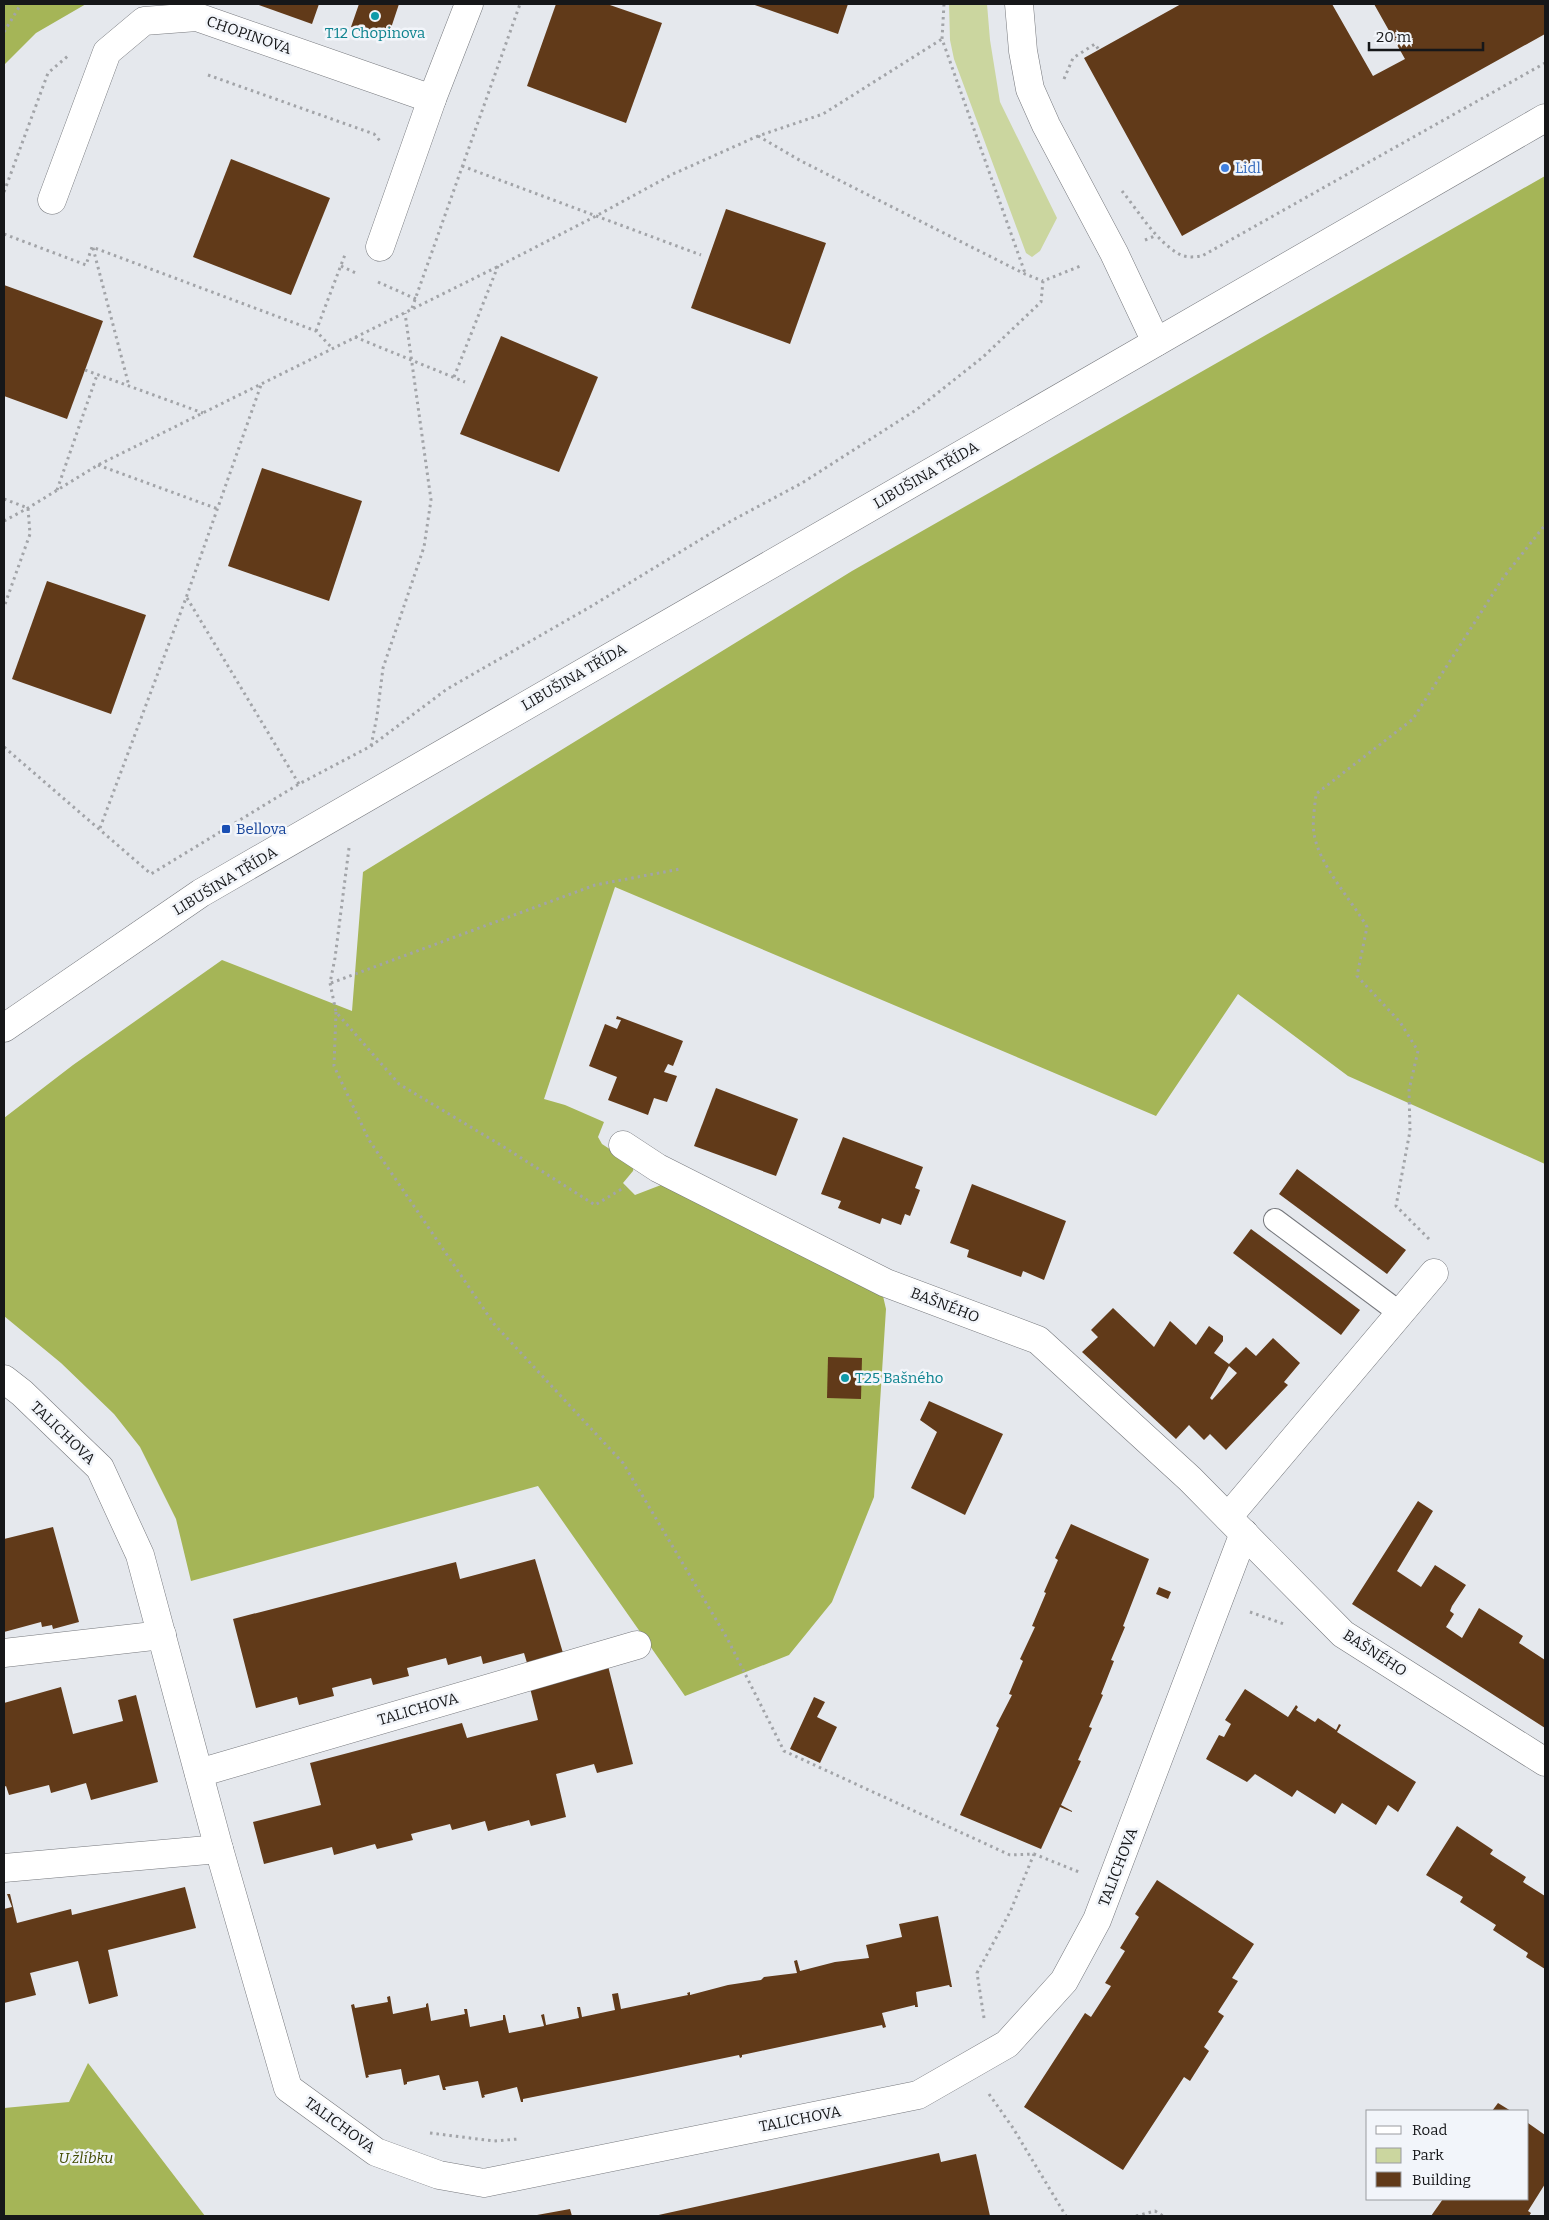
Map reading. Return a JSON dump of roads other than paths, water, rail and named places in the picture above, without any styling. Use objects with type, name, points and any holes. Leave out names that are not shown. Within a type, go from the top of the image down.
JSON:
[{"type":"street","points":[[380,248],[432,99],[470,4]]},
{"type":"street","points":[[1019,4],[1022,51],[1030,89],[1046,125],[1114,253],[1156,342]]},
{"type":"street","name":"CHOPINOVA","points":[[52,200],[107,52],[144,21],[197,17],[432,99]]},
{"type":"street","name":"LIBUŠINA TŘÍDA","points":[[4,1028],[200,893],[1545,118]]},
{"type":"street","name":"BAŠNÉHO","points":[[623,1145],[658,1168],[886,1283],[1038,1340],[1190,1480],[1343,1634],[1545,1762]]},
{"type":"street","points":[[1236,1525],[1400,1313],[1434,1272]]},
{"type":"street","name":"TALICHOVA","points":[[4,1379],[22,1393],[100,1468],[140,1555],[219,1849],[288,2088],[376,2152],[439,2174],[484,2183],[918,2096],[1007,2044],[1064,1981],[1097,1920],[1218,1601],[1236,1525]]},
{"type":"street","points":[[4,1653],[162,1635]]},
{"type":"street","name":"TALICHOVA","points":[[199,1773],[638,1645]]},
{"type":"street","points":[[4,1868],[219,1849]]},
{"type":"lane","points":[[1275,1220],[1400,1313]]},
{"type":"place","name":"T12 Chopinova","points":[[375,16]]},
{"type":"place","name":"Lidl","points":[[1225,168]]},
{"type":"place","name":"Bellova","points":[[226,829]]},
{"type":"place","name":"T25 Bašného","points":[[845,1378]]},
{"type":"park label","name":"U žlíbku","points":[[86,2158]]}]
